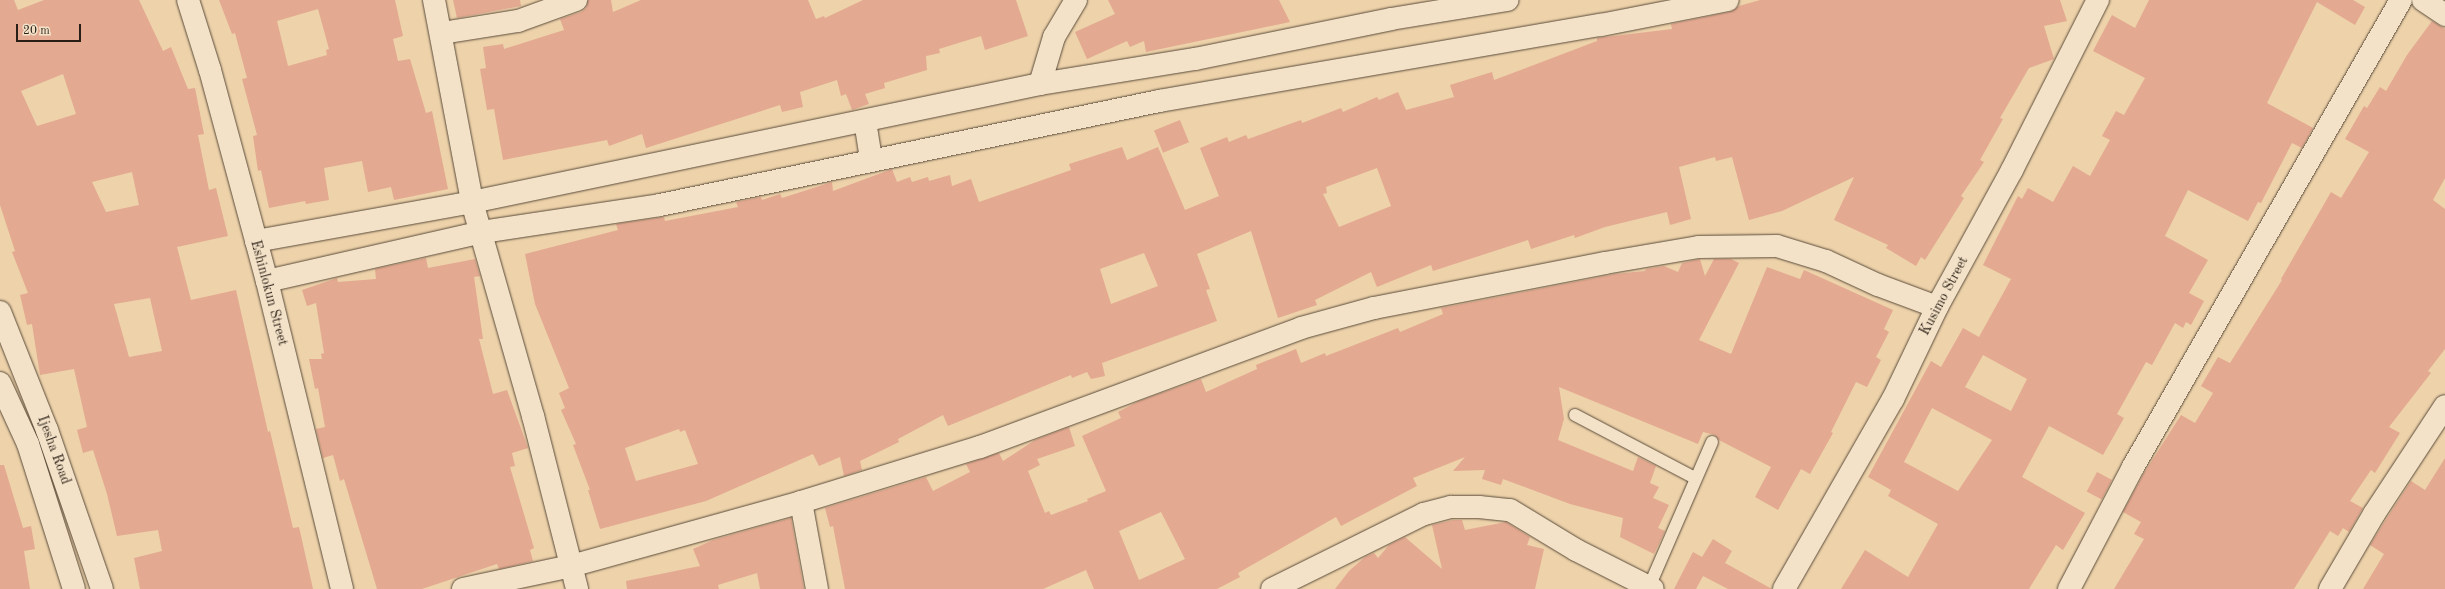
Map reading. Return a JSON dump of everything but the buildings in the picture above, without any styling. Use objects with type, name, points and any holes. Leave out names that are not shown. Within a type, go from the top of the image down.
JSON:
[{"type":"street","name":"Eshinlokun Street","points":[[188,0],[210,70],[268,281],[342,589]]},
{"type":"street","points":[[434,0],[442,32],[472,202],[482,232],[533,416],[576,589]]},
{"type":"street","points":[[442,32],[518,21],[576,0]]},
{"type":"street","points":[[1040,84],[1054,37],[1076,0]]},
{"type":"street","points":[[256,241],[472,202],[1040,84],[1195,59],[1391,19],[1507,0]]},
{"type":"street","points":[[268,281],[482,232],[660,205],[871,160],[1159,102],[1601,25],[1728,0]]},
{"type":"street","name":"Kusimo Street","points":[[1784,589],[1893,399],[1937,306],[2012,170],[2098,0]]},
{"type":"street","points":[[2069,589],[2133,467],[2401,0]]},
{"type":"street","points":[[2423,0],[2445,15]]},
{"type":"street","points":[[865,121],[871,160]]},
{"type":"street","points":[[463,589],[571,566],[801,502],[980,447],[1301,328],[1374,308],[1683,249],[1744,244],[1777,246],[1826,261],[1878,285],[1937,306]]},
{"type":"street","name":"Ijesha Road","points":[[0,312],[47,430],[102,589]]},
{"type":"street","name":"Ijesha Road","points":[[0,383],[28,444],[74,589]]},
{"type":"street","points":[[2330,589],[2374,514],[2445,406]]},
{"type":"street","points":[[801,502],[817,589]]},
{"type":"street","points":[[1272,589],[1424,514],[1451,507],[1510,510],[1576,550],[1651,588]]},
{"type":"lane","points":[[1575,415],[1695,478]]},
{"type":"lane","points":[[1651,588],[1695,478],[1712,442]]}]
